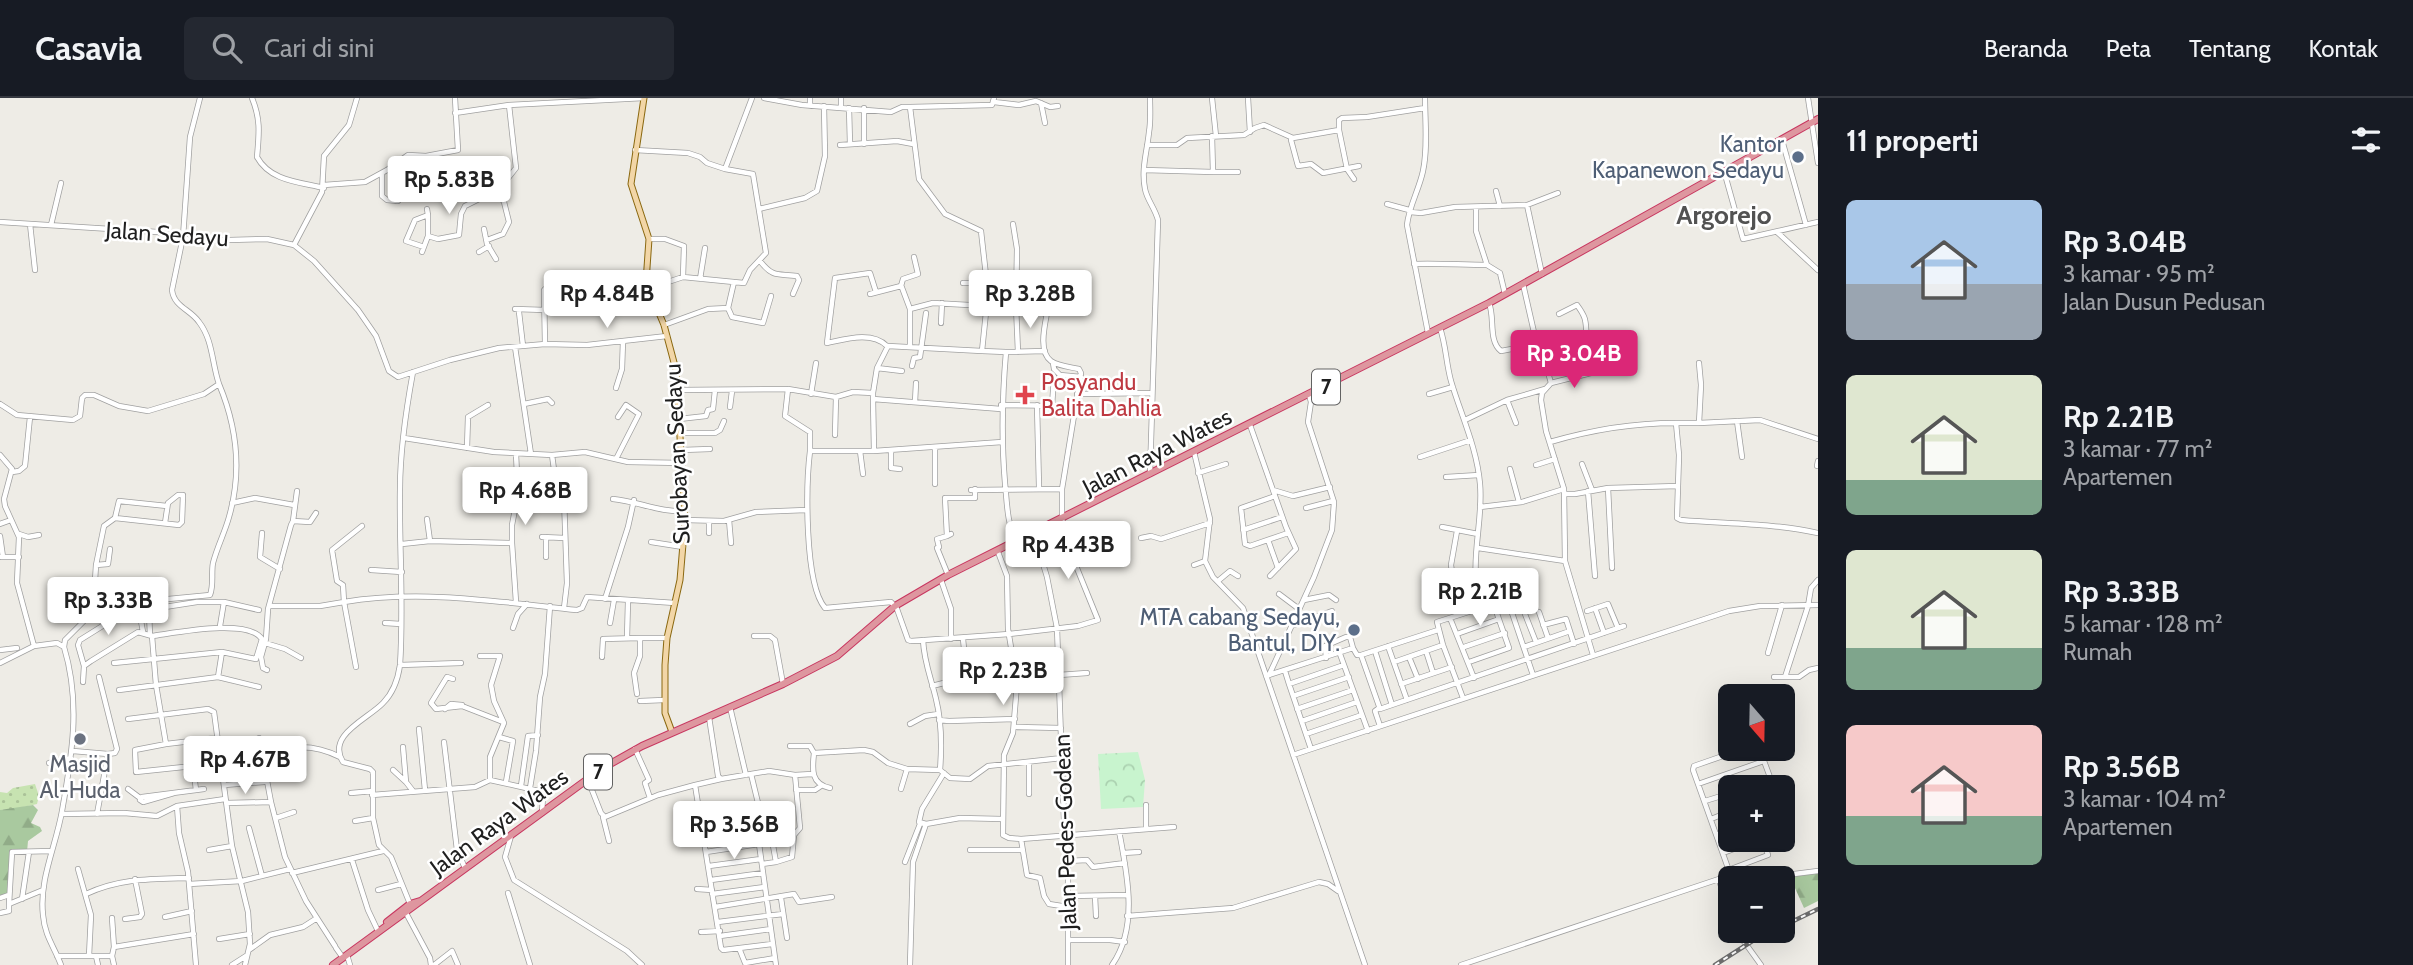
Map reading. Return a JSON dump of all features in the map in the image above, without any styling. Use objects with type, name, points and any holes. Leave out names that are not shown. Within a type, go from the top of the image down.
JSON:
[{"type":"highway","name":"Jalan Raya Wates","points":[[327,965],[406,913],[588,779],[635,749],[783,684],[837,656],[895,606],[948,575],[1489,303],[1815,120]]},
{"type":"highway","name":"Jalan Raya Wates","points":[[333,965],[410,904],[420,901]]},
{"type":"main road","name":"Surobayan Sedayu","points":[[644,98],[634,150],[631,188],[649,239],[645,278],[647,289],[664,325],[676,370],[683,463],[684,547],[667,638],[664,700],[672,733]]},
{"type":"street","points":[[0,663],[34,646],[65,640],[93,612],[137,602],[210,595],[213,562],[232,503],[235,484],[235,435],[206,331],[198,320],[178,305],[172,290],[183,237],[190,136],[200,98]]},
{"type":"street","points":[[252,98],[260,137],[257,157],[264,169],[274,175],[324,187],[365,182],[408,155],[426,156],[457,150],[455,98]]},
{"type":"street","points":[[357,98],[349,125],[324,156],[324,187],[294,245],[314,261],[367,321],[383,350],[391,374],[398,377],[499,348],[545,344],[587,345],[667,336]]},
{"type":"street","points":[[455,113],[509,104],[644,98]]},
{"type":"street","points":[[725,169],[752,98]]},
{"type":"street","points":[[764,98],[810,106],[891,112],[902,107],[992,105],[994,100],[1019,105],[1031,100],[1050,107],[1058,106]]},
{"type":"street","points":[[810,98],[810,106]]},
{"type":"street","points":[[841,98],[841,107]]},
{"type":"street","points":[[1149,475],[1158,220],[1145,191],[1144,170],[1150,98]]},
{"type":"street","points":[[1212,98],[1213,172]]},
{"type":"street","points":[[1248,98],[1250,132]]},
{"type":"street","points":[[1425,98],[1425,161],[1409,211],[1407,227],[1429,334]]},
{"type":"street","points":[[1808,98],[1815,120],[1811,128],[1818,163]]},
{"type":"street","points":[[1041,103],[1045,123]]},
{"type":"street","points":[[428,236],[438,239],[459,235],[465,206],[497,190],[516,167],[509,104]]},
{"type":"street","points":[[759,209],[805,198],[817,191],[825,156],[824,106]]},
{"type":"street","points":[[909,107],[917,175],[945,214],[981,232],[983,263],[988,283],[982,351]]},
{"type":"street","points":[[849,108],[850,144]]},
{"type":"street","points":[[864,108],[864,144]]},
{"type":"street","points":[[1354,179],[1347,169],[1339,120],[1425,108]]},
{"type":"street","points":[[1147,145],[1174,145],[1186,138],[1244,135],[1264,125],[1293,138],[1339,130]]},
{"type":"street","points":[[1293,138],[1291,143],[1298,166],[1311,163],[1323,173],[1359,166]]},
{"type":"street","points":[[1782,139],[1806,225]]},
{"type":"street","points":[[840,145],[897,141],[913,144]]},
{"type":"street","points":[[545,344],[544,290],[547,287],[596,289],[612,293],[647,289],[683,277],[744,283],[750,270],[760,261],[766,250],[753,174],[725,169],[688,153],[634,150]]},
{"type":"street","points":[[1144,170],[1238,172]]},
{"type":"street","points":[[1724,171],[1743,239],[1818,222]]},
{"type":"street","points":[[382,173],[382,197],[398,201]]},
{"type":"street","points":[[51,225],[61,183]]},
{"type":"street","points":[[480,252],[488,243],[503,234],[509,222],[504,202],[497,190]]},
{"type":"street","points":[[1496,191],[1500,206]]},
{"type":"street","points":[[1387,204],[1409,211],[1527,205],[1559,193]]},
{"type":"street","points":[[1527,205],[1542,274]]},
{"type":"street","points":[[1476,207],[1476,231],[1487,265]]},
{"type":"street","points":[[427,212],[429,224],[423,250],[406,241],[416,219],[427,212]]},
{"type":"street","points":[[416,219],[429,224]]},
{"type":"street","name":"Jalan Sedayu","points":[[0,222],[158,232],[194,241],[267,239],[294,245]]},
{"type":"street","points":[[1013,224],[1017,249],[1018,352]]},
{"type":"street","points":[[30,225],[35,270]]},
{"type":"street","points":[[484,229],[496,259]]},
{"type":"street","points":[[1777,232],[1818,270]]},
{"type":"street","points":[[649,239],[665,239],[684,246],[683,277]]},
{"type":"street","points":[[700,279],[705,248]]},
{"type":"street","points":[[910,347],[910,309],[901,285],[902,279],[918,274],[914,257]]},
{"type":"street","points":[[760,261],[765,268],[778,276],[797,276],[799,280],[793,294]]},
{"type":"street","points":[[1414,264],[1451,262],[1460,265],[1487,265],[1500,273],[1504,294]]},
{"type":"street","points":[[901,285],[873,293],[870,273],[835,278],[827,343],[863,337],[883,342],[887,346],[1006,352],[1045,351]]},
{"type":"street","points":[[734,282],[728,308],[732,317],[763,323],[771,296]]},
{"type":"street","points":[[963,283],[988,283]]},
{"type":"street","points":[[1523,284],[1551,383]]},
{"type":"street","points":[[521,301],[518,310],[523,346]]},
{"type":"street","points":[[910,309],[942,303],[987,306]]},
{"type":"street","points":[[941,323],[942,303]]},
{"type":"street","points":[[1489,303],[1497,348],[1502,351],[1538,344]]},
{"type":"street","points":[[1559,314],[1577,305],[1588,325],[1587,340],[1595,369],[1591,373],[1551,383],[1542,393],[1541,400],[1564,491],[1565,561],[1593,655]]},
{"type":"street","points":[[1048,307],[1045,351],[1059,376],[1081,377]]},
{"type":"street","points":[[664,325],[708,309],[728,308]]},
{"type":"street","points":[[518,310],[545,310]]},
{"type":"street","points":[[1033,311],[1047,314]]},
{"type":"street","points":[[912,366],[914,358],[920,357],[926,313]]},
{"type":"street","points":[[1440,328],[1453,387],[1471,440],[1479,475],[1476,575],[1478,597],[1483,607]]},
{"type":"street","points":[[616,388],[622,369],[623,341]]},
{"type":"street","points":[[874,451],[873,396],[877,368],[887,346]]},
{"type":"street","points":[[515,347],[531,454]]},
{"type":"street","points":[[1006,352],[1001,407],[1002,442],[1011,531],[1016,542]]},
{"type":"street","points":[[811,394],[816,363]]},
{"type":"street","points":[[788,389],[785,416],[810,432],[806,510],[819,600],[825,608],[889,602],[895,606],[908,640],[963,639],[1078,626],[1099,620],[1075,566],[1062,519],[1062,489],[1081,377],[1079,369],[1053,363]]},
{"type":"street","points":[[1699,363],[1699,423]]},
{"type":"street","points":[[877,368],[902,371]]},
{"type":"street","points":[[410,904],[391,857],[379,845],[373,818],[372,771],[343,762],[339,744],[343,736],[385,702],[395,685],[400,665],[400,487],[413,371]]},
{"type":"street","points":[[1052,406],[1054,377]]},
{"type":"street","points":[[915,402],[916,383]]},
{"type":"street","points":[[0,404],[17,415],[76,419],[80,416],[82,396],[87,394],[130,409],[153,410],[184,398],[204,394],[219,384]]},
{"type":"street","points":[[1429,394],[1453,387]]},
{"type":"street","points":[[1465,421],[1507,400],[1546,388]]},
{"type":"street","points":[[678,390],[788,389],[836,397],[853,392],[915,402],[1001,407],[1075,407]]},
{"type":"street","points":[[679,419],[706,416],[707,410],[713,409],[715,390]]},
{"type":"street","points":[[730,407],[732,391]]},
{"type":"street","points":[[1077,394],[1152,393]]},
{"type":"street","points":[[1268,676],[1304,600],[1332,530],[1334,500],[1308,422],[1311,401],[1309,395]]},
{"type":"street","points":[[835,435],[836,397]]},
{"type":"street","points":[[524,404],[548,399],[552,403]]},
{"type":"street","points":[[1507,400],[1516,423]]},
{"type":"street","points":[[467,448],[468,417],[488,405]]},
{"type":"street","points":[[616,459],[639,414],[626,405],[618,417]]},
{"type":"street","points":[[1037,405],[1039,488]]},
{"type":"street","points":[[12,472],[19,471],[24,466],[30,417]]},
{"type":"street","points":[[1550,442],[1618,427],[1760,420],[1818,439]]},
{"type":"street","points":[[680,434],[715,433],[720,430],[724,421]]},
{"type":"street","points":[[1737,421],[1742,457]]},
{"type":"street","points":[[1676,423],[1679,455],[1677,518],[1748,526],[1784,526],[1818,533]]},
{"type":"street","points":[[1250,425],[1296,550],[1270,576]]},
{"type":"street","points":[[680,434],[698,434],[699,444]]},
{"type":"street","points":[[404,438],[516,454],[585,452],[632,463],[683,463]]},
{"type":"street","points":[[1420,457],[1471,440]]},
{"type":"street","points":[[810,451],[860,452],[1002,442]]},
{"type":"street","points":[[682,450],[699,444],[710,449]]},
{"type":"street","points":[[935,447],[935,484]]},
{"type":"street","points":[[891,450],[891,468],[900,469]]},
{"type":"street","points":[[860,452],[863,474]]},
{"type":"street","points":[[1194,452],[1210,523],[1205,561],[1218,581],[1243,608],[1365,965]]},
{"type":"street","points":[[516,454],[518,494],[512,525],[516,603]]},
{"type":"street","points":[[552,454],[556,484],[564,495],[567,587],[564,608]]},
{"type":"street","points":[[0,456],[11,466],[12,472],[2,507],[18,534],[17,583],[34,646]]},
{"type":"street","points":[[1536,465],[1555,459]]},
{"type":"street","points":[[1198,473],[1226,464]]},
{"type":"street","points":[[1583,464],[1590,491],[1595,576]]},
{"type":"street","points":[[1510,469],[1519,502]]},
{"type":"street","points":[[1446,477],[1479,475]]},
{"type":"street","points":[[1480,507],[1519,502],[1564,491],[1570,495],[1608,488],[1678,486]]},
{"type":"street","points":[[1289,533],[1247,546],[1241,508],[1274,493],[1293,496],[1330,487]]},
{"type":"street","points":[[1608,488],[1612,568]]},
{"type":"street","points":[[948,575],[937,548],[937,539],[949,535],[944,498],[975,498],[973,490],[1062,489]]},
{"type":"street","points":[[267,670],[261,664],[269,606],[293,521],[297,491]]},
{"type":"street","points":[[93,612],[101,531],[115,518],[178,526],[182,523],[184,496],[178,495],[168,502],[165,523]]},
{"type":"street","points":[[232,503],[254,498],[294,505]]},
{"type":"street","points":[[613,499],[634,500],[675,512],[685,511]]},
{"type":"street","points":[[605,599],[634,500]]},
{"type":"street","points":[[1306,508],[1334,500]]},
{"type":"street","points":[[115,518],[119,501],[167,506]]},
{"type":"street","points":[[685,520],[709,522],[729,520],[757,512],[806,510]]},
{"type":"street","points":[[293,521],[310,522],[316,513]]},
{"type":"street","points":[[1243,530],[1283,517]]},
{"type":"street","points":[[427,519],[430,541]]},
{"type":"street","points":[[0,524],[11,520]]},
{"type":"street","points":[[729,520],[731,543]]},
{"type":"street","points":[[709,522],[709,533]]},
{"type":"street","points":[[1141,538],[1151,536],[1161,539],[1210,523]]},
{"type":"street","points":[[356,667],[343,585],[337,581],[332,550],[362,526]]},
{"type":"street","points":[[1442,527],[1479,534]]},
{"type":"street","points":[[1451,572],[1457,531]]},
{"type":"street","points":[[262,533],[260,557],[279,569]]},
{"type":"street","points":[[18,534],[28,537],[39,535]]},
{"type":"street","name":"Jalan Pedes-Godean","points":[[1034,534],[1047,577],[1057,628],[1068,861],[1068,965]]},
{"type":"street","points":[[0,536],[1,557],[19,557]]},
{"type":"street","points":[[546,557],[544,537],[565,538]]},
{"type":"street","points":[[1268,540],[1278,568]]},
{"type":"street","points":[[402,544],[430,541],[512,543]]},
{"type":"street","points":[[651,542],[684,547]]},
{"type":"street","points":[[96,565],[108,564],[110,548]]},
{"type":"street","points":[[1478,548],[1565,561]]},
{"type":"street","points":[[998,552],[1007,576],[1009,634],[1017,684],[1014,727],[1005,750],[1003,765],[1003,836],[1021,839],[1174,827]]},
{"type":"street","points":[[1194,565],[1205,561]]},
{"type":"street","points":[[371,570],[402,572]]},
{"type":"street","points":[[1218,581],[1230,571],[1238,576]]},
{"type":"street","points":[[1448,608],[1434,586],[1452,581],[1454,574],[1476,575]]},
{"type":"street","points":[[941,580],[950,605],[951,639]]},
{"type":"street","points":[[1785,675],[1808,606],[1811,586],[1818,580]]},
{"type":"street","points":[[1279,594],[1299,609]]},
{"type":"street","points":[[1304,600],[1329,595],[1336,600]]},
{"type":"street","points":[[269,606],[320,606],[344,601],[401,598],[527,603],[580,609],[587,597],[675,603]]},
{"type":"street","points":[[610,623],[614,600]]},
{"type":"street","points":[[627,638],[628,601]]},
{"type":"street","points":[[166,744],[156,685],[149,613],[152,609],[197,602],[224,602],[259,610]]},
{"type":"street","points":[[220,626],[224,602]]},
{"type":"street","points":[[513,628],[518,614],[527,603]]},
{"type":"street","points":[[1463,698],[1437,622],[1483,607],[1510,607],[1520,604],[1536,642]]},
{"type":"street","points":[[1380,726],[1375,711],[1379,708],[1621,627],[1609,605],[1587,611]]},
{"type":"street","points":[[1768,653],[1782,605]]},
{"type":"street","points":[[1293,755],[1729,611],[1760,606],[1818,605]]},
{"type":"street","points":[[530,788],[538,735],[550,606]]},
{"type":"street","points":[[1510,607],[1533,675]]},
{"type":"street","points":[[1469,662],[1508,648],[1495,608]]},
{"type":"street","points":[[1595,608],[1604,633]]},
{"type":"street","points":[[83,682],[84,666],[78,645],[80,640],[128,610],[135,610],[139,615],[143,632]]},
{"type":"street","points":[[1291,626],[1332,611]]},
{"type":"street","points":[[1539,612],[1548,638]]},
{"type":"street","points":[[1450,618],[1464,647],[1474,678]]},
{"type":"street","points":[[1543,625],[1565,618],[1574,643]]},
{"type":"street","points":[[1457,634],[1499,619]]},
{"type":"street","points":[[385,623],[401,624]]},
{"type":"street","points":[[84,666],[138,632],[151,635],[220,626],[260,636],[262,639],[257,658],[253,660],[222,652],[114,663]]},
{"type":"street","points":[[1326,658],[1325,646],[1346,637],[1350,637],[1357,656],[1438,629]]},
{"type":"street","points":[[1524,647],[1570,631]]},
{"type":"street","points":[[1464,647],[1505,634]]},
{"type":"street","points":[[754,636],[769,636],[775,640],[783,684]]},
{"type":"street","points":[[637,694],[634,673],[640,656],[640,638]]},
{"type":"street","points":[[602,657],[603,639],[667,638]]},
{"type":"street","points":[[932,686],[967,677],[963,639]]},
{"type":"street","points":[[61,965],[47,935],[43,914],[43,890],[62,814],[73,751],[74,704],[64,648],[65,640]]},
{"type":"street","points":[[923,640],[924,662],[939,717],[942,744],[942,771],[922,809],[919,820],[923,824]]},
{"type":"street","points":[[57,643],[64,648]]},
{"type":"street","points":[[265,643],[302,658]]},
{"type":"street","points":[[1394,663],[1443,645]]},
{"type":"street","points":[[1388,646],[1407,700]]},
{"type":"street","points":[[0,650],[17,648]]},
{"type":"street","points":[[1268,676],[1353,648]]},
{"type":"street","points":[[1375,651],[1392,705]]},
{"type":"street","points":[[1426,651],[1433,673]]},
{"type":"street","points":[[218,677],[222,652]]},
{"type":"street","points":[[480,656],[502,654],[491,685],[494,701],[504,722],[490,757],[490,780]]},
{"type":"street","points":[[1340,654],[1368,731]]},
{"type":"street","points":[[1362,655],[1379,708]]},
{"type":"street","points":[[1409,657],[1418,679]]},
{"type":"street","points":[[400,665],[461,663]]},
{"type":"street","points":[[1289,684],[1344,665]]},
{"type":"street","points":[[1401,684],[1452,667]]},
{"type":"street","points":[[1774,677],[1799,677],[1818,668]]},
{"type":"street","points":[[1284,671],[1311,749]]},
{"type":"street","points":[[1059,675],[1087,673]]},
{"type":"street","points":[[73,751],[108,754],[115,753],[117,749],[99,677]]},
{"type":"street","points":[[119,690],[218,677],[259,687]]},
{"type":"street","points":[[453,679],[447,677],[430,703],[438,710],[451,704],[462,706],[504,722]]},
{"type":"street","points":[[1293,696],[1349,677]]},
{"type":"street","points":[[1297,709],[1353,690]]},
{"type":"street","points":[[640,701],[664,700]]},
{"type":"street","points":[[1301,721],[1357,702]]},
{"type":"street","points":[[730,707],[759,807]]},
{"type":"street","points":[[128,719],[211,709],[214,712],[232,846],[242,881],[250,934],[245,965]]},
{"type":"street","points":[[1306,734],[1362,715]]},
{"type":"street","points":[[709,716],[718,776],[722,779]]},
{"type":"street","points":[[910,724],[925,716],[949,721],[1015,719]]},
{"type":"street","points":[[1014,727],[1061,728]]},
{"type":"street","points":[[419,729],[425,790]]},
{"type":"street","points":[[521,786],[528,736],[538,735]]},
{"type":"street","points":[[499,737],[513,741],[506,782]]},
{"type":"street","points":[[193,766],[136,772],[134,754],[136,750],[166,744],[217,738]]},
{"type":"street","points":[[259,738],[280,844],[291,871],[317,918],[350,965]]},
{"type":"street","points":[[190,741],[196,790]]},
{"type":"street","points":[[444,742],[457,850],[465,869]]},
{"type":"street","points":[[263,758],[277,751],[302,746],[340,757]]},
{"type":"street","points":[[790,746],[810,746],[814,753],[812,774],[815,781],[830,788]]},
{"type":"street","points":[[403,747],[406,782]]},
{"type":"street","points":[[635,749],[649,780],[645,783],[650,798]]},
{"type":"street","points":[[814,753],[864,750],[873,752],[888,763],[907,769],[942,771],[950,778],[970,779],[988,765],[1062,758]]},
{"type":"street","points":[[97,814],[108,754]]},
{"type":"street","points":[[49,763],[71,758]]},
{"type":"street","points":[[1718,758],[1693,768],[1728,868],[1768,855],[1767,852]]},
{"type":"street","points":[[1698,784],[1764,761],[1769,775]]},
{"type":"street","points":[[1029,762],[1029,794]]},
{"type":"street","points":[[901,789],[907,769]]},
{"type":"street","points":[[393,770],[413,791]]},
{"type":"street","points":[[603,816],[609,816],[650,798],[722,779],[772,771],[795,775],[812,774]]},
{"type":"street","points":[[709,866],[776,862],[792,857],[794,835],[800,828],[795,775]]},
{"type":"street","points":[[588,779],[603,816],[609,841]]},
{"type":"street","points":[[351,793],[450,790],[475,787],[490,780],[530,788],[542,794],[542,813]]},
{"type":"street","points":[[224,785],[264,782]]},
{"type":"street","points":[[695,785],[722,950],[772,944]]},
{"type":"street","points":[[796,790],[815,790],[821,786]]},
{"type":"street","points":[[128,789],[143,802],[174,793],[204,789]]},
{"type":"street","points":[[1705,802],[1718,798]]},
{"type":"street","points":[[62,814],[124,813],[157,816],[177,806],[226,801],[271,802]]},
{"type":"street","points":[[1146,805],[1146,829]]},
{"type":"street","points":[[177,806],[179,833],[189,881],[196,965]]},
{"type":"street","points":[[276,818],[294,812]]},
{"type":"street","points":[[701,814],[720,813],[730,819],[747,821],[754,831],[762,861],[776,965]]},
{"type":"street","points":[[1711,819],[1718,816]]},
{"type":"street","points":[[355,821],[373,818]]},
{"type":"street","points":[[923,824],[960,818],[1002,819]]},
{"type":"street","points":[[905,862],[923,824]]},
{"type":"street","points":[[910,965],[913,862],[923,824]]},
{"type":"street","points":[[249,828],[262,876]]},
{"type":"street","points":[[1112,965],[1125,942],[1127,916],[1125,863],[1119,831]]},
{"type":"street","points":[[511,835],[505,857],[514,880],[627,951],[642,965]]},
{"type":"street","points":[[706,852],[794,835]]},
{"type":"street","points":[[1021,839],[1027,876],[1040,878],[1048,902],[1068,907]]},
{"type":"street","points":[[772,840],[776,862]]},
{"type":"street","points":[[209,850],[232,846]]},
{"type":"street","points":[[970,850],[1022,850]]},
{"type":"street","points":[[0,913],[9,911],[11,853],[51,851]]},
{"type":"street","points":[[86,894],[135,879],[242,881],[352,860],[383,851]]},
{"type":"street","points":[[22,900],[29,852]]},
{"type":"street","points":[[1123,853],[1139,852]]},
{"type":"street","points":[[352,860],[377,929]]},
{"type":"street","points":[[1068,861],[1087,860],[1093,867],[1125,863]]},
{"type":"street","points":[[1749,862],[1750,866]]},
{"type":"street","points":[[78,869],[91,915],[92,956],[98,965]]},
{"type":"street","points":[[1795,874],[1818,871]]},
{"type":"street","points":[[710,880],[763,873]]},
{"type":"street","points":[[125,919],[140,917],[142,914],[135,879]]},
{"type":"street","points":[[1461,965],[1718,880]]},
{"type":"street","points":[[1127,916],[1233,908],[1319,882],[1339,891]]},
{"type":"street","points":[[378,890],[401,884]]},
{"type":"street","points":[[697,889],[712,892],[765,887]]},
{"type":"street","points":[[9,904],[43,890]]},
{"type":"street","points":[[508,893],[530,965]]},
{"type":"street","points":[[715,907],[796,894],[799,902],[832,897]]},
{"type":"street","points":[[0,898],[9,895]]},
{"type":"street","points":[[1068,896],[1127,895]]},
{"type":"street","points":[[1096,896],[1096,916]]},
{"type":"street","points":[[781,898],[787,937]]},
{"type":"street","points":[[165,917],[192,911]]},
{"type":"street","points":[[406,913],[433,965],[452,951],[458,965]]},
{"type":"street","points":[[718,922],[783,914]]},
{"type":"street","points":[[113,918],[114,947],[111,956],[114,965]]},
{"type":"street","points":[[232,965],[270,935],[303,927],[317,918]]},
{"type":"street","points":[[701,932],[720,934],[771,929]]},
{"type":"street","points":[[114,947],[194,934]]},
{"type":"street","points":[[219,939],[250,934]]},
{"type":"street","points":[[1068,940],[1125,942]]},
{"type":"street","points":[[1745,943],[1762,965]]},
{"type":"street","points":[[739,948],[745,963],[775,958]]},
{"type":"street","points":[[57,956],[111,956]]},
{"type":"green space","points":[[1138,752],[1145,780],[1143,807],[1101,809],[1098,754]]},
{"type":"green space","points":[[35,784],[39,796],[37,804],[0,810],[0,792],[7,793],[13,788]]},
{"type":"green space","points":[[33,805],[38,810],[31,823],[42,831],[28,841],[27,852],[13,852],[9,895],[0,898],[0,810]]},
{"type":"green space","points":[[1818,873],[1818,901],[1804,908],[1795,888],[1795,876]]},
{"type":"railway","points":[[1795,920],[1818,909]]},
{"type":"railway","points":[[1715,965],[1749,943]]},
{"type":"place","name":"Kantor Kapanewon Sedayu","points":[[1798,157]]},
{"type":"place","name":"Posyandu Balita Dahlia","points":[[1025,395]]},
{"type":"place","name":"MTA cabang Sedayu, Bantul, DIY.","points":[[1354,630]]},
{"type":"place","name":"Masjid Al-Huda","points":[[80,739]]},
{"type":"district","name":"Argorejo","points":[[1724,215]]}]
